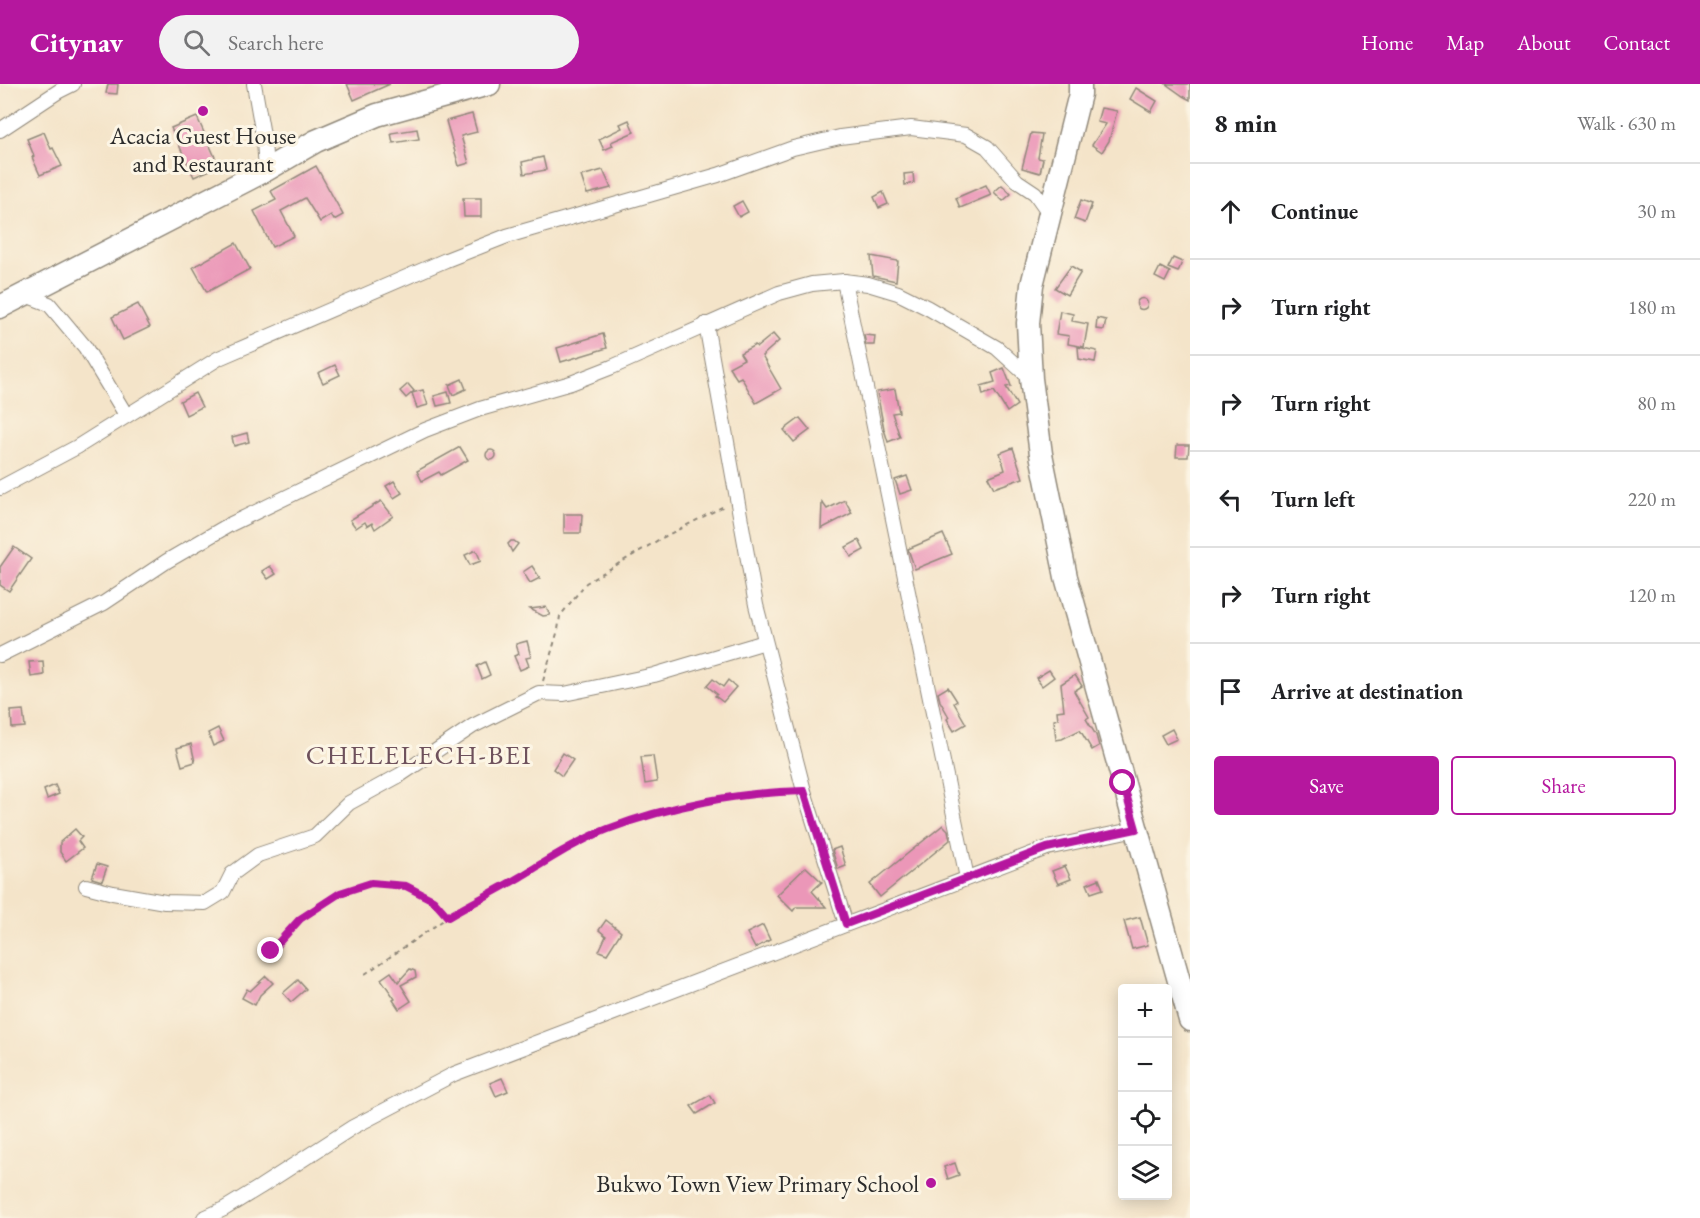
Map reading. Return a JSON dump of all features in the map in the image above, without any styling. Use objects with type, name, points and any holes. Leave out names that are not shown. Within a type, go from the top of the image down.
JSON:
[{"type":"main road","points":[[0,307],[266,170],[316,141],[377,115],[488,84]]},
{"type":"main road","points":[[1080,84],[1080,94],[1032,285],[1028,323],[1030,379],[1041,454],[1066,577],[1190,1020]]},
{"type":"street","points":[[0,130],[73,84]]},
{"type":"street","points":[[254,84],[264,141],[266,170]]},
{"type":"street","points":[[0,488],[77,447],[219,358],[446,260],[507,236],[718,175],[793,148],[840,137],[911,128],[941,130],[966,135],[987,147],[1017,181],[1035,193],[1049,213]]},
{"type":"street","points":[[0,655],[104,603],[167,561],[229,525],[425,430],[480,409],[570,383],[612,367],[779,293],[812,284],[844,281],[868,284],[898,293],[997,348],[1030,379]]},
{"type":"street","points":[[844,281],[967,878]]},
{"type":"street","points":[[23,294],[49,304],[85,347],[126,415]]},
{"type":"street","points":[[706,324],[736,499],[765,642],[804,791],[846,924]]},
{"type":"street","points":[[86,886],[165,902],[205,903],[223,892],[232,874],[258,855],[315,836],[350,803],[400,775],[473,726],[539,693],[564,694],[619,683],[765,642]]},
{"type":"street","points":[[204,1218],[224,1209],[354,1127],[454,1074],[1047,848],[1136,829]]},
{"type":"path","points":[[539,693],[558,630],[560,615],[586,583],[660,539],[736,499]]},
{"type":"path","points":[[365,974],[448,917],[606,830],[664,812],[728,798],[804,791]]},
{"type":"path","points":[[271,951],[300,919],[340,893],[371,883],[406,886],[433,900],[448,917]]},
{"type":"building","points":[[108,84],[118,84],[117,94],[106,93]]},
{"type":"building","points":[[347,84],[390,84],[354,100]]},
{"type":"building","points":[[1166,84],[1190,84],[1190,100],[1183,96]]},
{"type":"building","points":[[1136,88],[1157,101],[1151,112],[1130,99]]},
{"type":"building","points":[[1101,108],[1117,111],[1109,141],[1102,152],[1092,145],[1106,124],[1097,122]]},
{"type":"building","points":[[472,114],[477,132],[461,136],[469,163],[459,166],[446,121]]},
{"type":"building","points":[[197,117],[219,166],[194,177],[171,128]]},
{"type":"building","points":[[629,120],[634,132],[611,142],[613,146],[604,150],[599,139],[622,128],[620,124]]},
{"type":"building","points":[[417,129],[419,139],[393,143],[391,133]]},
{"type":"building","points":[[44,132],[62,166],[40,175],[27,139]]},
{"type":"building","points":[[1031,133],[1042,134],[1038,158],[1043,159],[1040,173],[1022,168]]},
{"type":"building","points":[[543,157],[546,170],[524,174],[522,162]]},
{"type":"building","points":[[316,166],[343,215],[334,220],[331,215],[320,222],[305,198],[281,211],[294,236],[272,247],[254,211],[276,200],[271,191]]},
{"type":"building","points":[[603,170],[611,188],[587,194],[581,176]]},
{"type":"building","points":[[913,173],[914,183],[905,185],[904,174]]},
{"type":"building","points":[[986,185],[991,195],[960,208],[956,198]]},
{"type":"building","points":[[1002,185],[1011,194],[1003,201],[994,192]]},
{"type":"building","points":[[883,192],[888,204],[879,208],[874,197]]},
{"type":"building","points":[[463,198],[481,198],[481,217],[464,217]]},
{"type":"building","points":[[1081,200],[1092,204],[1085,223],[1074,219]]},
{"type":"building","points":[[742,201],[748,212],[739,217],[733,206]]},
{"type":"building","points":[[236,243],[250,269],[207,292],[193,267]]},
{"type":"building","points":[[871,256],[898,261],[896,281],[873,276]]},
{"type":"building","points":[[1173,258],[1182,262],[1178,272],[1168,268]]},
{"type":"building","points":[[1071,266],[1081,272],[1067,295],[1055,288]]},
{"type":"building","points":[[1160,267],[1170,272],[1165,282],[1155,277]]},
{"type":"building","points":[[1142,299],[1146,300],[1146,308],[1142,309],[1138,308],[1137,304],[1138,300]]},
{"type":"building","points":[[138,304],[150,327],[123,340],[112,317]]},
{"type":"building","points":[[1060,311],[1073,314],[1072,321],[1088,324],[1084,347],[1068,344],[1069,336],[1056,334]]},
{"type":"building","points":[[1097,318],[1106,320],[1104,330],[1096,329]]},
{"type":"building","points":[[603,334],[607,348],[561,362],[557,348]]},
{"type":"building","points":[[773,334],[779,341],[762,356],[781,389],[756,403],[741,377],[737,379],[729,367],[744,359],[740,353],[755,345],[757,347]]},
{"type":"building","points":[[864,335],[875,336],[874,345],[866,345]]},
{"type":"building","points":[[1078,347],[1097,351],[1095,362],[1079,359]]},
{"type":"building","points":[[335,365],[340,375],[323,383],[318,373]]},
{"type":"building","points":[[1004,368],[1011,386],[1006,387],[1017,405],[1007,412],[994,391],[983,395],[981,386],[995,382],[992,373]]},
{"type":"building","points":[[462,379],[466,389],[453,395],[449,385]]},
{"type":"building","points":[[408,384],[414,391],[406,398],[400,391]]},
{"type":"building","points":[[895,389],[899,412],[892,413],[900,437],[888,442],[877,392]]},
{"type":"building","points":[[423,390],[428,405],[417,408],[412,393]]},
{"type":"building","points":[[448,392],[451,403],[437,406],[434,396]]},
{"type":"building","points":[[195,393],[202,407],[186,415],[180,401]]},
{"type":"building","points":[[800,418],[810,430],[794,442],[784,430]]},
{"type":"building","points":[[247,433],[249,442],[234,446],[232,437]]},
{"type":"building","points":[[1177,445],[1189,445],[1188,457],[1176,457]]},
{"type":"building","points":[[460,447],[468,460],[441,475],[439,472],[422,481],[417,471]]},
{"type":"building","points":[[1013,448],[1023,478],[994,488],[988,477],[1005,470],[1000,453]]},
{"type":"building","points":[[491,450],[496,455],[491,460],[486,455]]},
{"type":"building","points":[[907,476],[912,490],[900,494],[895,480]]},
{"type":"building","points":[[394,481],[402,493],[394,498],[386,486]]},
{"type":"building","points":[[845,500],[852,513],[821,529],[822,502],[827,509]]},
{"type":"building","points":[[381,501],[393,516],[375,529],[372,523],[367,526],[365,522],[356,528],[350,520]]},
{"type":"building","points":[[564,514],[582,514],[581,533],[564,533]]},
{"type":"building","points":[[943,534],[952,554],[915,569],[908,549]]},
{"type":"building","points":[[859,540],[864,550],[851,557],[846,547]]},
{"type":"building","points":[[511,541],[518,544],[512,552],[508,544]]},
{"type":"building","points":[[14,547],[31,559],[9,591],[0,585],[0,567]]},
{"type":"building","points":[[476,550],[481,561],[470,565],[465,555]]},
{"type":"building","points":[[270,566],[276,574],[268,579],[262,571]]},
{"type":"building","points":[[532,566],[540,578],[530,583],[523,572]]},
{"type":"building","points":[[546,607],[550,615],[543,616],[530,609]]},
{"type":"building","points":[[527,641],[531,657],[526,658],[529,666],[520,670],[514,656],[519,654],[516,644]]},
{"type":"building","points":[[43,661],[44,675],[31,677],[29,662]]},
{"type":"building","points":[[485,662],[490,675],[482,679],[477,666]]},
{"type":"building","points":[[1049,670],[1054,677],[1042,686],[1036,678]]},
{"type":"building","points":[[1075,675],[1082,686],[1074,691],[1089,717],[1086,719],[1096,735],[1099,746],[1092,750],[1080,730],[1056,740],[1054,720],[1058,719],[1057,711],[1064,710],[1061,684]]},
{"type":"building","points":[[713,679],[723,687],[728,680],[736,687],[723,702],[707,686]]},
{"type":"building","points":[[948,687],[957,701],[954,703],[966,724],[954,731],[938,693]]},
{"type":"building","points":[[23,710],[25,727],[12,728],[11,711]]},
{"type":"building","points":[[218,728],[224,741],[213,746],[208,733]]},
{"type":"building","points":[[1172,729],[1177,739],[1166,744],[1161,735]]},
{"type":"building","points":[[191,744],[195,762],[182,766],[177,748]]},
{"type":"building","points":[[563,753],[573,760],[562,776],[553,769]]},
{"type":"building","points":[[653,756],[657,782],[645,784],[641,757]]},
{"type":"building","points":[[55,785],[59,794],[47,799],[44,790]]},
{"type":"building","points":[[943,825],[948,830],[950,840],[880,897],[870,884]]},
{"type":"building","points":[[75,829],[82,837],[78,841],[83,848],[66,861],[60,852],[60,842]]},
{"type":"building","points":[[840,847],[846,866],[838,869],[832,850]]},
{"type":"building","points":[[97,864],[107,867],[102,881],[92,878]]},
{"type":"building","points":[[1065,866],[1071,879],[1058,884],[1052,871]]},
{"type":"building","points":[[806,867],[822,882],[812,891],[826,907],[796,907],[793,911],[777,895]]},
{"type":"building","points":[[1099,879],[1103,889],[1091,893],[1087,884]]},
{"type":"building","points":[[1140,917],[1148,945],[1132,949],[1124,921]]},
{"type":"building","points":[[606,920],[621,932],[607,954],[599,951],[606,936],[599,930]]},
{"type":"building","points":[[763,925],[770,940],[755,948],[747,933]]},
{"type":"building","points":[[410,969],[415,971],[416,977],[401,985],[411,1001],[399,1009],[381,979],[391,972],[398,982]]},
{"type":"building","points":[[266,976],[273,983],[260,995],[255,1005],[242,998],[247,989],[250,991]]},
{"type":"building","points":[[298,980],[306,989],[291,1002],[283,993]]},
{"type":"building","points":[[502,1078],[508,1091],[496,1096],[490,1083]]},
{"type":"building","points":[[710,1095],[715,1103],[697,1114],[691,1106]]},
{"type":"building","points":[[955,1163],[959,1175],[948,1179],[944,1167]]},
{"type":"place","name":"Acacia Guest House and Restaurant","points":[[203,111]]},
{"type":"place","name":"Bukwo Town View Primary School","points":[[931,1183]]},
{"type":"district","name":"CHELELECH-BEI","points":[[419,754]]},
{"type":"route","points":[[271,951],[300,919],[340,893],[371,883],[406,886],[433,900],[448,917],[606,830],[664,812],[746,795],[775,792],[804,791],[846,924],[1047,848],[1136,829],[1123,783]]}]
